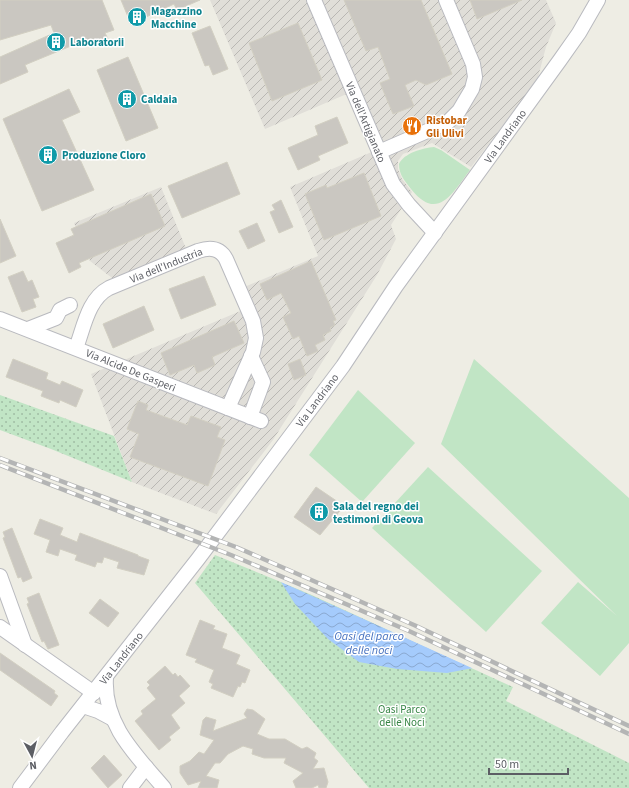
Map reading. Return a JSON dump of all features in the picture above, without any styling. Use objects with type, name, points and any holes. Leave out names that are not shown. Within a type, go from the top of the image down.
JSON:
[{"type":"street","name":"Via dell'Artigianato","points":[[314,0],[393,184],[409,205],[435,233]]},
{"type":"street","points":[[379,152],[448,122],[459,111],[472,89],[475,77],[473,64],[446,0]]},
{"type":"street","name":"Via Landriano","points":[[20,788],[198,559],[343,366],[396,286],[564,55],[598,0]]},
{"type":"street","name":"Via dell'Industria","points":[[76,348],[92,304],[102,292],[198,251],[211,248],[216,249],[224,256],[253,321],[256,338],[254,349],[228,408]]},
{"type":"street","points":[[28,329],[56,318],[60,310],[70,305]]},
{"type":"street","name":"Via Alcide De Gasperi","points":[[0,319],[256,419],[263,382],[251,356]]},
{"type":"street","points":[[0,576],[26,645]]},
{"type":"street","points":[[0,627],[94,693]]},
{"type":"street","points":[[106,678],[107,701],[113,719],[126,744],[164,788]]},
{"type":"street","points":[[83,706],[98,711],[113,719]]},
{"type":"street","points":[[130,788],[146,767]]},
{"type":"shaded area","points":[[210,0],[546,0],[556,23],[546,47],[537,81],[471,167],[432,143],[403,154],[398,161],[398,169],[402,179],[412,192],[391,225],[396,239],[377,275],[273,440],[216,514],[132,482],[91,374],[250,307],[242,288],[318,256],[290,187],[374,151],[349,93],[265,129]]},
{"type":"shaded area","points":[[161,187],[187,251],[116,281],[90,261],[74,223]]},
{"type":"green space","points":[[434,147],[441,150],[470,170],[451,195],[437,204],[429,203],[421,199],[411,189],[401,175],[399,168],[401,160],[409,154]]},
{"type":"green space","points":[[474,359],[629,498],[629,643],[600,676],[541,623],[578,582],[617,616],[441,444]]},
{"type":"green space","points":[[358,390],[415,443],[362,502],[309,455]]},
{"type":"green space","points":[[0,395],[114,436],[132,482],[0,430]]},
{"type":"green space","points":[[428,467],[542,571],[486,632],[372,528]]},
{"type":"green space","name":"Oasi Parco delle Noci","points":[[215,555],[310,594],[513,687],[506,701],[629,763],[629,788],[369,788],[195,583]]},
{"type":"water","name":"Oasi del parco delle noci","points":[[281,582],[473,668],[447,673],[397,669],[359,662],[328,639],[295,604]]},
{"type":"pier","points":[[280,580],[414,639],[473,667],[474,669],[279,581]]},
{"type":"building","points":[[0,0],[102,0],[114,30],[105,33],[108,39],[94,45],[91,39],[84,42],[83,41],[25,65],[28,72],[0,84],[0,57],[54,33],[51,25],[0,40]]},
{"type":"building","name":"Magazzino Macchine","points":[[121,0],[200,0],[177,10],[174,4],[131,24]]},
{"type":"building","points":[[344,0],[421,0],[452,74],[426,85],[416,80],[405,85],[414,106],[393,114],[380,83],[390,79],[378,47],[366,51]]},
{"type":"building","points":[[470,0],[522,0],[477,19]]},
{"type":"building","points":[[298,23],[322,80],[272,101],[249,43]]},
{"type":"building","points":[[210,26],[228,69],[213,75],[209,65],[205,66],[192,33]]},
{"type":"building","name":"Caldaia","points":[[128,57],[158,128],[126,141],[97,70]]},
{"type":"building","name":"Produzione Cloro","points":[[69,89],[80,112],[62,120],[94,190],[42,211],[3,119]]},
{"type":"building","points":[[337,117],[348,143],[318,156],[320,160],[298,170],[288,148],[318,135],[315,126]]},
{"type":"building","points":[[227,162],[240,194],[182,218],[168,186]]},
{"type":"building","points":[[364,173],[381,216],[324,240],[305,194],[326,185],[327,188]]},
{"type":"building","points":[[151,194],[165,226],[79,263],[81,267],[69,273],[56,243],[74,235],[71,229]]},
{"type":"building","points":[[281,200],[293,227],[279,233],[270,212],[275,210],[272,205]]},
{"type":"building","points":[[0,219],[16,256],[0,263]]},
{"type":"building","points":[[257,223],[265,241],[248,249],[239,231]]},
{"type":"building","points":[[311,261],[336,320],[333,321],[335,325],[330,328],[331,331],[323,335],[325,340],[315,345],[318,351],[307,356],[299,336],[293,339],[283,317],[291,313],[281,293],[267,300],[260,284]]},
{"type":"building","points":[[23,271],[28,282],[32,280],[39,297],[33,299],[36,307],[22,312],[8,277]]},
{"type":"building","points":[[204,276],[216,305],[181,319],[169,289]]},
{"type":"building","points":[[144,306],[154,330],[113,348],[103,324]]},
{"type":"building","points":[[234,321],[244,343],[212,357],[215,365],[197,373],[194,365],[170,375],[161,353]]},
{"type":"building","points":[[13,359],[48,373],[46,379],[60,385],[62,381],[83,390],[76,407],[60,400],[59,403],[41,396],[43,391],[6,377]]},
{"type":"building","points":[[300,359],[306,375],[294,380],[288,364]]},
{"type":"building","points":[[138,401],[148,405],[146,410],[187,425],[191,416],[221,427],[217,437],[225,440],[208,486],[130,457],[139,434],[127,429]]},
{"type":"building","name":"Sala del regno dei testimoni di Geova","points":[[316,487],[344,506],[320,535],[294,517]]},
{"type":"building","points":[[40,519],[63,528],[60,535],[77,542],[80,533],[149,560],[144,575],[117,568],[119,562],[104,557],[102,563],[97,562],[95,567],[75,560],[77,555],[60,549],[58,556],[46,552],[50,540],[34,534]]},
{"type":"building","points":[[12,528],[32,578],[23,582],[21,577],[18,578],[3,538],[5,537],[3,532]]},
{"type":"building","points":[[39,593],[59,645],[48,649],[44,641],[42,642],[27,604],[29,603],[27,598]]},
{"type":"building","points":[[100,599],[119,613],[108,627],[89,613]]},
{"type":"building","points":[[200,620],[215,626],[213,629],[227,634],[222,648],[240,655],[236,664],[250,670],[245,683],[242,682],[240,687],[238,686],[233,697],[211,688],[213,684],[209,682],[214,670],[195,662],[197,659],[186,655]]},
{"type":"building","points":[[0,653],[55,691],[54,693],[58,696],[51,706],[0,670]]},
{"type":"building","points":[[165,666],[173,675],[175,673],[178,677],[180,675],[190,686],[179,696],[185,703],[171,715],[180,728],[169,737],[171,740],[159,750],[135,721],[143,714],[141,711],[156,699],[147,688],[150,685],[147,682]]},
{"type":"building","points":[[247,709],[253,710],[265,719],[257,734],[269,739],[285,739],[302,749],[307,747],[316,753],[314,758],[318,761],[313,769],[324,768],[328,782],[326,788],[319,788],[318,785],[312,788],[296,788],[293,781],[303,773],[284,763],[286,758],[264,758],[252,754],[253,749],[243,746],[228,754],[220,763],[215,763],[206,776],[219,780],[217,788],[198,788],[201,781],[188,785],[180,773],[180,766],[190,761],[199,752],[204,754],[214,740],[200,735],[203,720],[206,717],[216,720],[213,731],[247,718],[244,714]]},
{"type":"building","points":[[104,755],[122,775],[108,788],[91,768]]},
{"type":"railway","points":[[0,458],[236,547],[414,625],[629,726]]},
{"type":"railway","points":[[0,465],[231,555],[409,631],[629,734]]},
{"type":"place","name":"Magazzino Macchine","points":[[137,17]]},
{"type":"place","name":"Laboratorii","points":[[56,42]]},
{"type":"place","name":"Caldaia","points":[[127,99]]},
{"type":"place","name":"Ristobar Gli Ulivi","points":[[412,126]]},
{"type":"place","name":"Produzione Cloro","points":[[48,155]]},
{"type":"place","name":"Sala del regno dei testimoni di Geova","points":[[319,512]]}]
